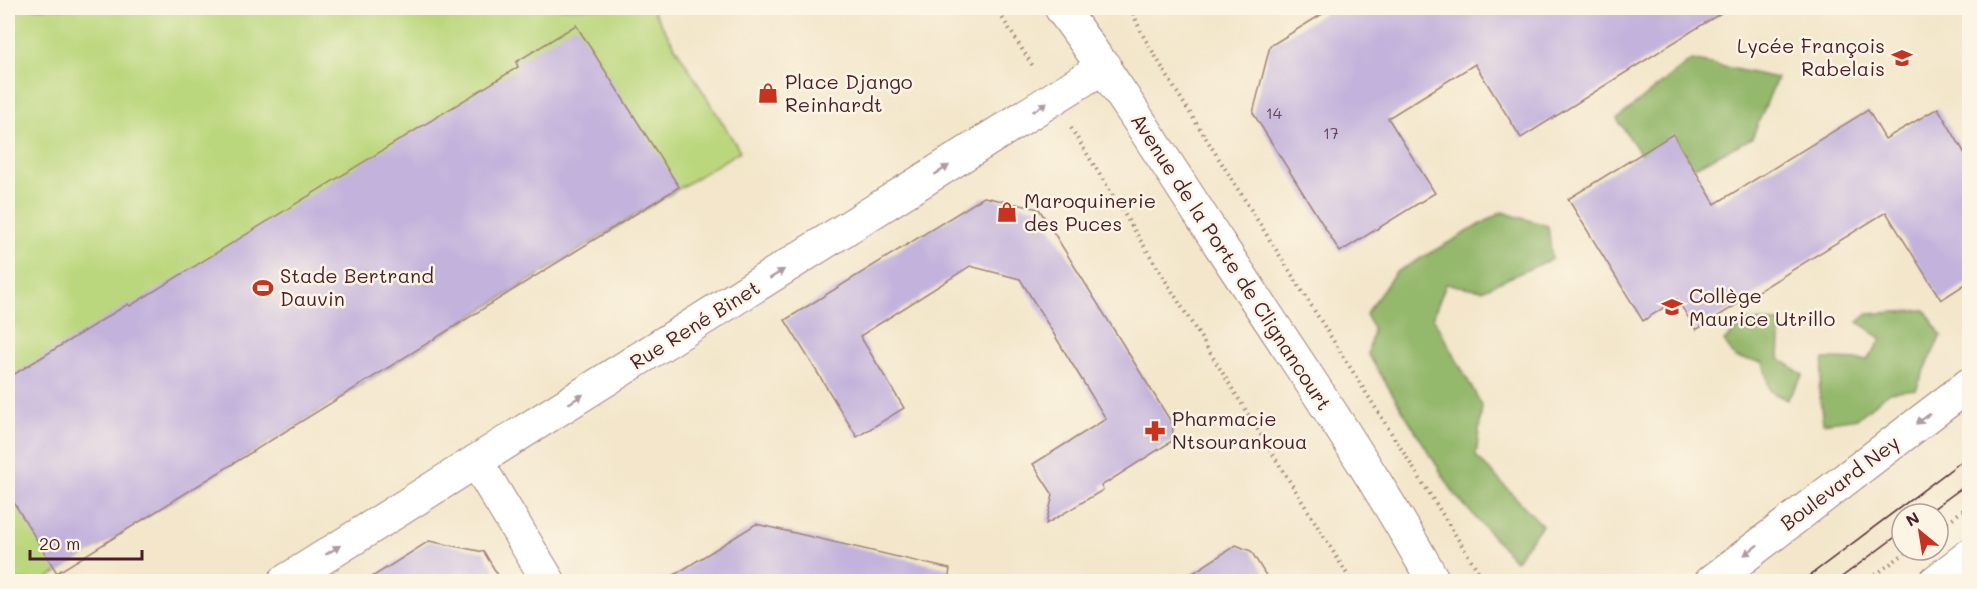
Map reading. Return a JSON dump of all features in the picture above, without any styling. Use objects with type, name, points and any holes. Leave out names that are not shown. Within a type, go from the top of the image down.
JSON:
[{"type":"street","name":"Avenue de la Porte de Clignancourt","points":[[1061,8],[1105,66],[1133,114],[1296,359],[1434,582]]},
{"type":"street","name":"Rue René Binet","points":[[284,582],[991,140],[1105,66]]},
{"type":"street","name":"Boulevard Ney","points":[[1711,582],[1970,384]]},
{"type":"street","points":[[476,461],[549,582]]},
{"type":"street","points":[[1935,582],[1970,555]]},
{"type":"path","points":[[996,8],[1352,582]]},
{"type":"path","points":[[1131,8],[1141,32],[1175,89],[1485,582]]},
{"type":"path","points":[[1950,520],[1970,505]]},
{"type":"path","points":[[1866,582],[1893,562]]},
{"type":"green space","name":"Stade Bertrand Dauvin","points":[[8,8],[651,8],[740,151],[43,581],[8,581]]},
{"type":"green space","points":[[1691,60],[1777,78],[1752,138],[1661,184],[1617,119]]},
{"type":"green space","points":[[1502,212],[1548,226],[1552,259],[1482,290],[1446,284],[1433,317],[1482,406],[1476,456],[1542,525],[1515,561],[1455,495],[1368,354],[1373,329],[1366,314],[1395,273]]},
{"type":"green space","points":[[1925,310],[1941,335],[1916,389],[1889,392],[1858,418],[1823,423],[1819,390],[1824,359],[1867,360],[1882,339],[1858,322],[1868,314]]},
{"type":"green space","points":[[1747,321],[1781,322],[1779,358],[1803,375],[1787,400],[1770,391],[1763,362],[1735,358],[1724,341]]},
{"type":"building","points":[[1332,8],[1729,8],[1521,138],[1475,64],[1388,118],[1435,193],[1340,252],[1253,113],[1270,46]]},
{"type":"building","points":[[576,25],[679,187],[57,573],[8,493],[8,378],[128,304],[130,306],[518,67],[516,62]]},
{"type":"building","points":[[1938,108],[1970,162],[1970,281],[1941,300],[1886,212],[1696,330],[1677,299],[1643,321],[1568,199],[1673,134],[1715,204],[1868,110],[1885,139]]},
{"type":"building","points":[[984,197],[1039,209],[1173,425],[1172,441],[1101,486],[1103,490],[1046,524],[1053,495],[1033,464],[1106,419],[1020,279],[970,266],[860,336],[904,408],[857,437],[785,320]]},
{"type":"building","points":[[756,524],[950,569],[948,582],[663,582]]},
{"type":"building","points":[[429,541],[484,552],[502,582],[364,582]]},
{"type":"building","points":[[1236,545],[1251,551],[1270,582],[1179,582]]},
{"type":"tram line","points":[[1801,582],[1970,455]]},
{"type":"tram line","points":[[1942,502],[1970,482]]},
{"type":"tram line","points":[[1835,582],[1890,541]]},
{"type":"place","name":"Lycée François Rabelais","points":[[1902,58]]},
{"type":"place","name":"Place Django Reinhardt","points":[[768,93]]},
{"type":"place","name":"Maroquinerie des Puces","points":[[1007,212]]},
{"type":"place","name":"Stade Bertrand Dauvin","points":[[263,288]]},
{"type":"place","name":"Collège Maurice Utrillo","points":[[1672,307]]},
{"type":"place","name":"Pharmacie Ntsourankoua","points":[[1155,431]]}]
